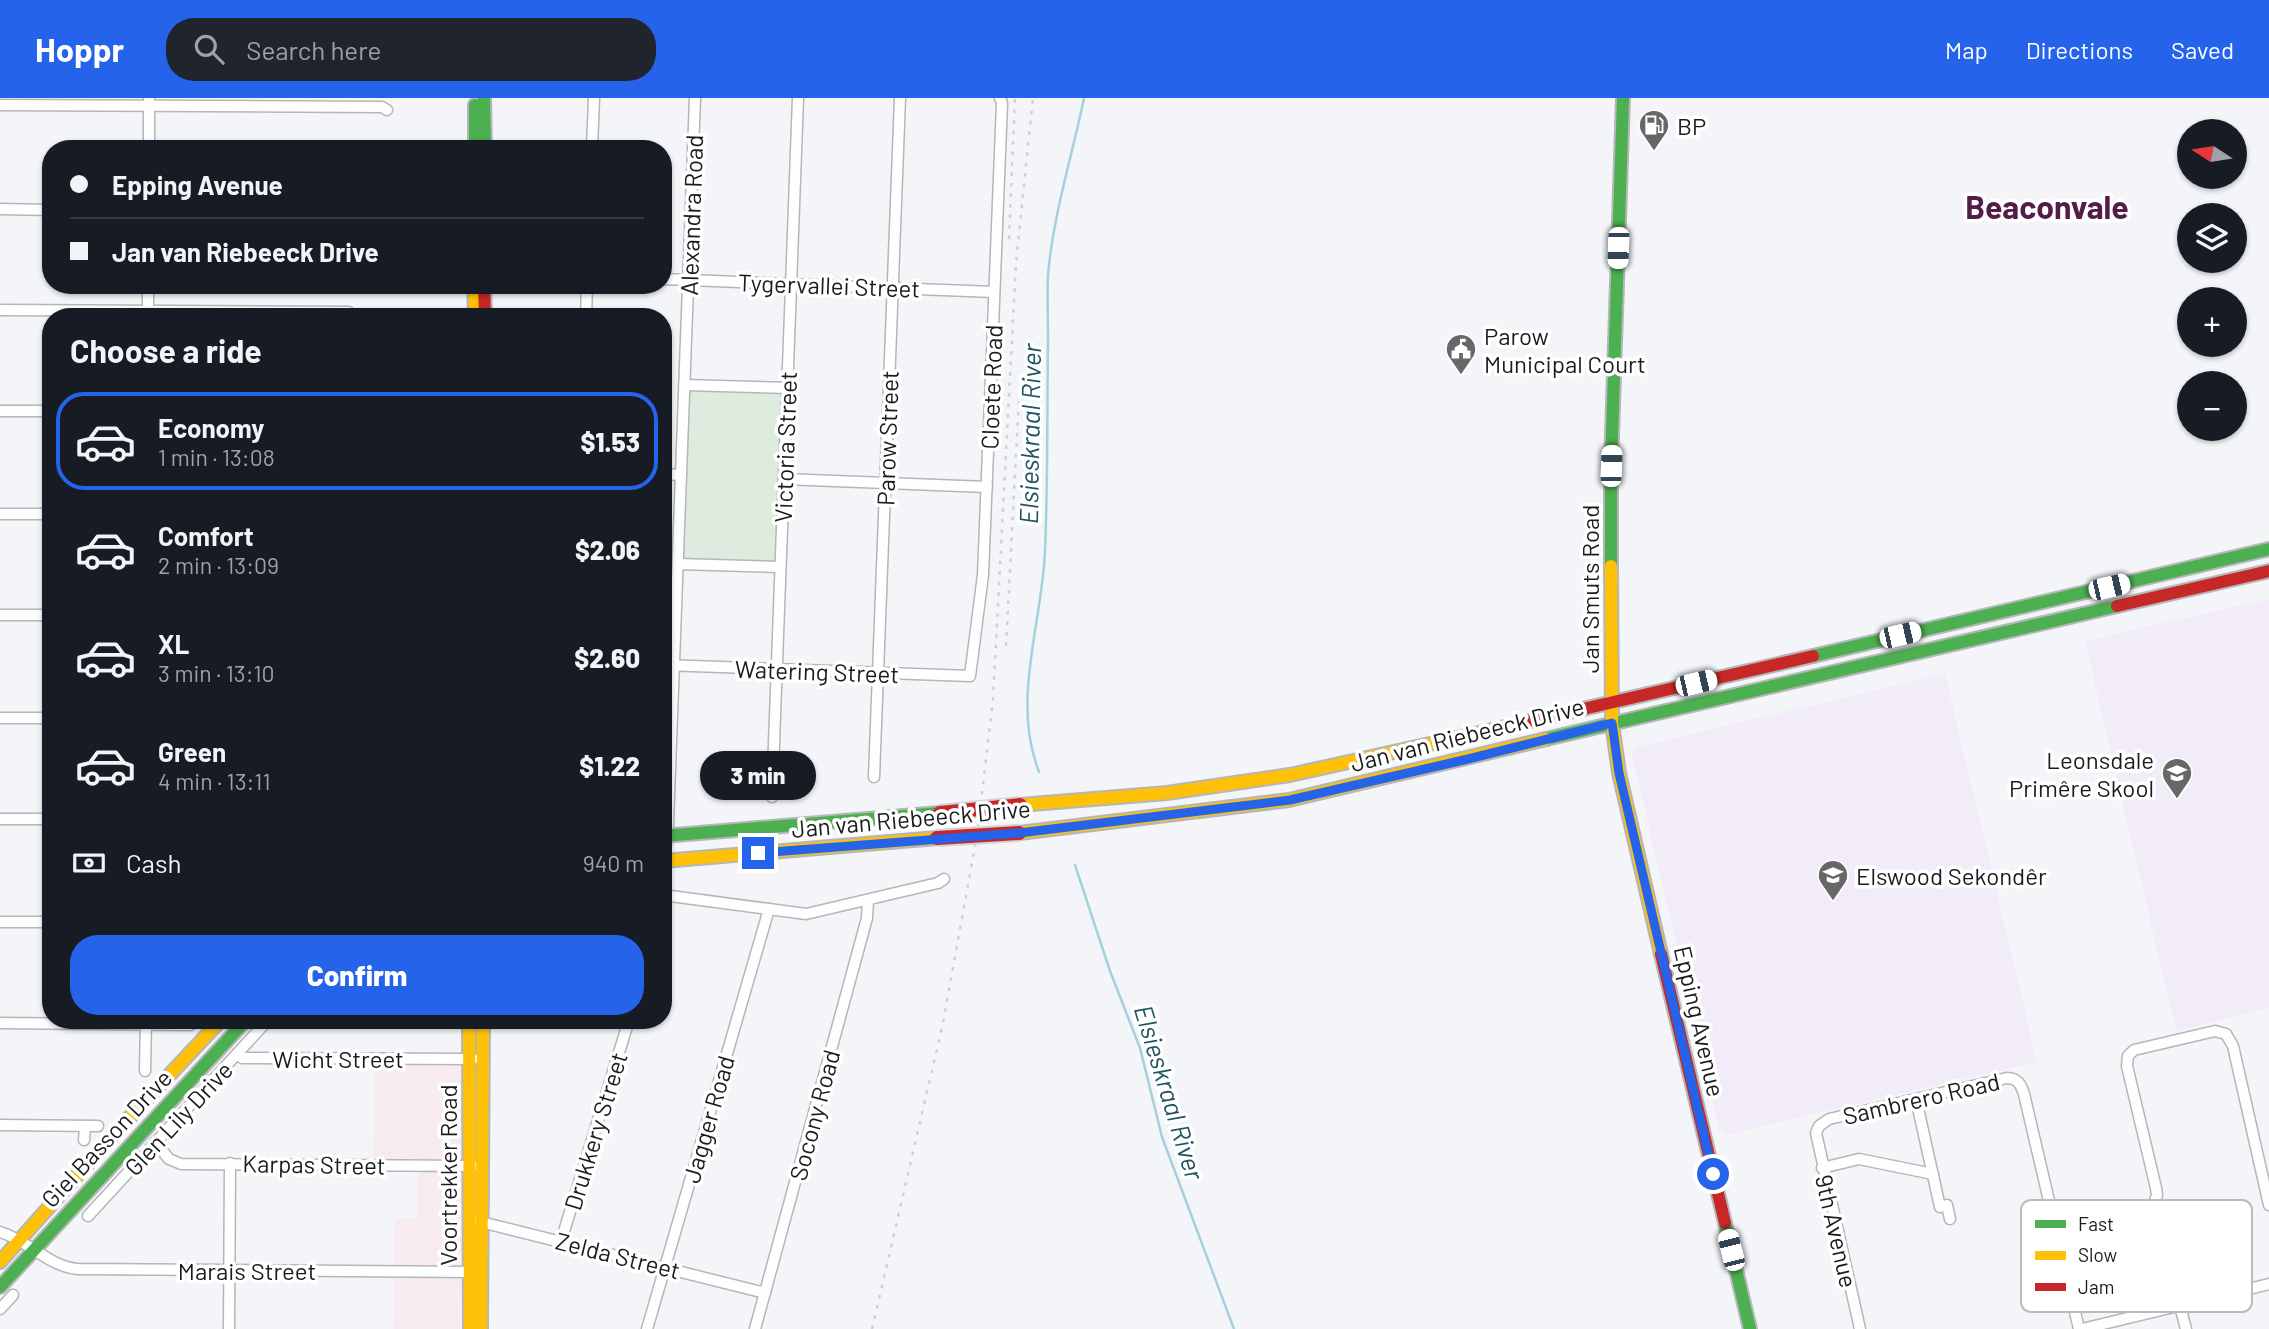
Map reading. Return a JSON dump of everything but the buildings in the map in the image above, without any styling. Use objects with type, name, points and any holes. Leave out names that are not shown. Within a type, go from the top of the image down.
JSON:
[{"type":"main road","points":[[475,98],[475,140]]},
{"type":"main road","points":[[485,98],[485,140]]},
{"type":"main road","name":"Jan Smuts Road","points":[[1612,723],[1611,466],[1623,98]]},
{"type":"main road","name":"Jan van Riebeeck Drive","points":[[672,835],[1167,793],[1290,775],[2269,549]]},
{"type":"main road","name":"Jan van Riebeeck Drive","points":[[672,860],[1019,833],[1290,800],[2269,571]]},
{"type":"main road","name":"Epping Avenue","points":[[1612,723],[1619,773],[1750,1329]]},
{"type":"main road","name":"Giel Basson Drive","points":[[0,1262],[213,1029]]},
{"type":"main road","name":"Giel Basson Drive","points":[[0,1287],[238,1029]]},
{"type":"main road","name":"Voortrekker Road","points":[[471,1029],[476,1059],[476,1272],[481,1329]]},
{"type":"main road","name":"Voortrekker Road","points":[[476,1059],[481,1029]]},
{"type":"main road","name":"Voortrekker Road","points":[[470,1329],[476,1272]]},
{"type":"street","points":[[592,140],[594,98]]},
{"type":"street","name":"Alexandra Road","points":[[672,625],[678,564],[695,98]]},
{"type":"street","name":"Victoria Street","points":[[772,797],[798,98]]},
{"type":"street","name":"Parow Street","points":[[874,777],[900,98]]},
{"type":"street","name":"Cloete Road","points":[[970,676],[983,575],[1002,103],[1000,98]]},
{"type":"street","points":[[0,105],[149,102],[382,107],[387,110]]},
{"type":"street","points":[[149,102],[149,140]]},
{"type":"street","points":[[0,209],[42,210]]},
{"type":"street","name":"Tygervallei Street","points":[[672,279],[994,292]]},
{"type":"street","points":[[0,310],[42,311]]},
{"type":"street","points":[[684,385],[788,388]]},
{"type":"street","points":[[0,411],[42,411]]},
{"type":"street","points":[[672,474],[681,475]]},
{"type":"street","points":[[783,479],[987,487]]},
{"type":"street","points":[[0,514],[42,514]]},
{"type":"street","points":[[678,564],[780,567]]},
{"type":"street","points":[[0,615],[42,615]]},
{"type":"street","name":"Watering Street","points":[[672,665],[970,676]]},
{"type":"street","points":[[0,718],[42,718]]},
{"type":"street","points":[[0,819],[42,819]]},
{"type":"street","points":[[672,896],[814,914],[938,883],[944,879]]},
{"type":"street","name":"Socony Road","points":[[755,1329],[867,918],[868,901]]},
{"type":"street","name":"Jagger Road","points":[[647,1329],[769,909]]},
{"type":"street","points":[[0,922],[42,922]]},
{"type":"street","points":[[0,1023],[42,1023]]},
{"type":"street","points":[[145,1071],[146,1029]]},
{"type":"street","name":"Glen Lily Drive","points":[[88,1216],[260,1029]]},
{"type":"street","name":"Drukkery Street","points":[[561,1241],[626,1029]]},
{"type":"street","points":[[2156,1200],[2156,1188],[2127,1059],[2134,1049],[2216,1031],[2226,1034],[2233,1046],[2268,1198]]},
{"type":"street","name":"Wicht Street","points":[[237,1054],[242,1058],[476,1059]]},
{"type":"street","name":"Sambrero Road","points":[[1816,1133],[1819,1126],[1829,1119],[2007,1078],[2015,1079],[2021,1084],[2024,1094],[2049,1200]]},
{"type":"street","points":[[1916,1100],[1940,1207],[1947,1205],[1950,1219]]},
{"type":"street","points":[[0,1125],[98,1126]]},
{"type":"street","points":[[84,1140],[85,1126]]},
{"type":"street","name":"9th Avenue","points":[[1816,1133],[1860,1329]]},
{"type":"street","name":"Karpas Street","points":[[155,1142],[174,1162],[476,1166]]},
{"type":"street","points":[[1822,1168],[1858,1159],[1933,1174]]},
{"type":"street","points":[[229,1329],[230,1163]]},
{"type":"street","name":"Zelda Street","points":[[476,1221],[765,1293]]},
{"type":"street","name":"Marais Street","points":[[0,1232],[20,1240],[58,1265],[78,1269],[476,1272]]},
{"type":"street","points":[[2252,1288],[2269,1284]]},
{"type":"street","points":[[0,1309],[13,1295]]},
{"type":"street","points":[[2080,1329],[2154,1312]]},
{"type":"street","points":[[2182,1312],[2186,1329]]},
{"type":"shaded area","points":[[691,391],[778,394],[781,397],[775,559],[772,562],[685,559],[683,556]]},
{"type":"shaded area","name":"Leonsdale Primêre Skool","points":[[2269,599],[2269,1008],[2176,1031],[2085,641]]},
{"type":"shaded area","name":"Elswood Sekondêr","points":[[1945,674],[2037,1062],[1729,1134],[1719,1129],[1704,1062],[1707,1058],[1705,1050],[1701,1050],[1632,755],[1636,747]]},
{"type":"shaded area","points":[[374,1060],[469,1060],[468,1329],[394,1329],[395,1219],[417,1218],[418,1167],[373,1166]]},
{"type":"waterway","name":"Elsieskraal River","points":[[1039,772],[1031,745],[1028,690],[1045,551],[1048,275],[1058,208],[1084,98]]},
{"type":"waterway","name":"Elsieskraal River","points":[[1075,865],[1110,971],[1140,1048],[1162,1137],[1234,1329]]},
{"type":"railway","points":[[1009,239],[1015,98]]},
{"type":"railway","points":[[872,1329],[943,1023],[977,835],[993,699],[1016,263],[1033,98]]},
{"type":"railway","points":[[1006,646],[1019,398]]},
{"type":"traffic: fast","points":[[484,98],[485,140]]},
{"type":"traffic: fast","points":[[1611,566],[1611,466],[1623,98]]},
{"type":"traffic: fast","points":[[475,105],[475,140]]},
{"type":"traffic: fast","points":[[1813,656],[2269,549]]},
{"type":"traffic: fast","points":[[1546,739],[2117,606]]},
{"type":"traffic: fast","points":[[672,835],[940,813]]},
{"type":"traffic: fast","points":[[0,1287],[238,1029]]},
{"type":"traffic: fast","points":[[1725,1223],[1750,1329]]},
{"type":"traffic: slow","points":[[474,294],[475,308]]},
{"type":"traffic: slow","points":[[1611,566],[1612,723],[1619,773],[1661,954]]},
{"type":"traffic: slow","points":[[1020,805],[1167,793],[1290,775],[1457,738]]},
{"type":"traffic: slow","points":[[1019,833],[1289,800],[1546,739]]},
{"type":"traffic: slow","points":[[672,860],[937,838]]},
{"type":"traffic: slow","points":[[0,1262],[213,1029]]},
{"type":"traffic: slow","points":[[469,1029],[470,1329]]},
{"type":"traffic: slow","points":[[481,1329],[483,1029]]},
{"type":"traffic: jam","points":[[484,294],[485,308]]},
{"type":"traffic: jam","points":[[2117,606],[2269,571]]},
{"type":"traffic: jam","points":[[1457,738],[1813,656]]},
{"type":"traffic: jam","points":[[940,813],[1020,805]]},
{"type":"traffic: jam","points":[[937,838],[1019,833]]},
{"type":"traffic: jam","points":[[1661,954],[1725,1223]]},
{"type":"place","name":"BP","points":[[1654,152]]},
{"type":"place","name":"Parow Municipal Court","points":[[1461,376]]},
{"type":"place","name":"Leonsdale Primêre Skool","points":[[2177,800]]},
{"type":"place","name":"Elswood Sekondêr","points":[[1833,902]]},
{"type":"district","name":"Beaconvale","points":[[2047,206]]},
{"type":"route","points":[[758,853],[1019,833],[1290,800],[1612,723],[1619,773],[1713,1174]]}]
